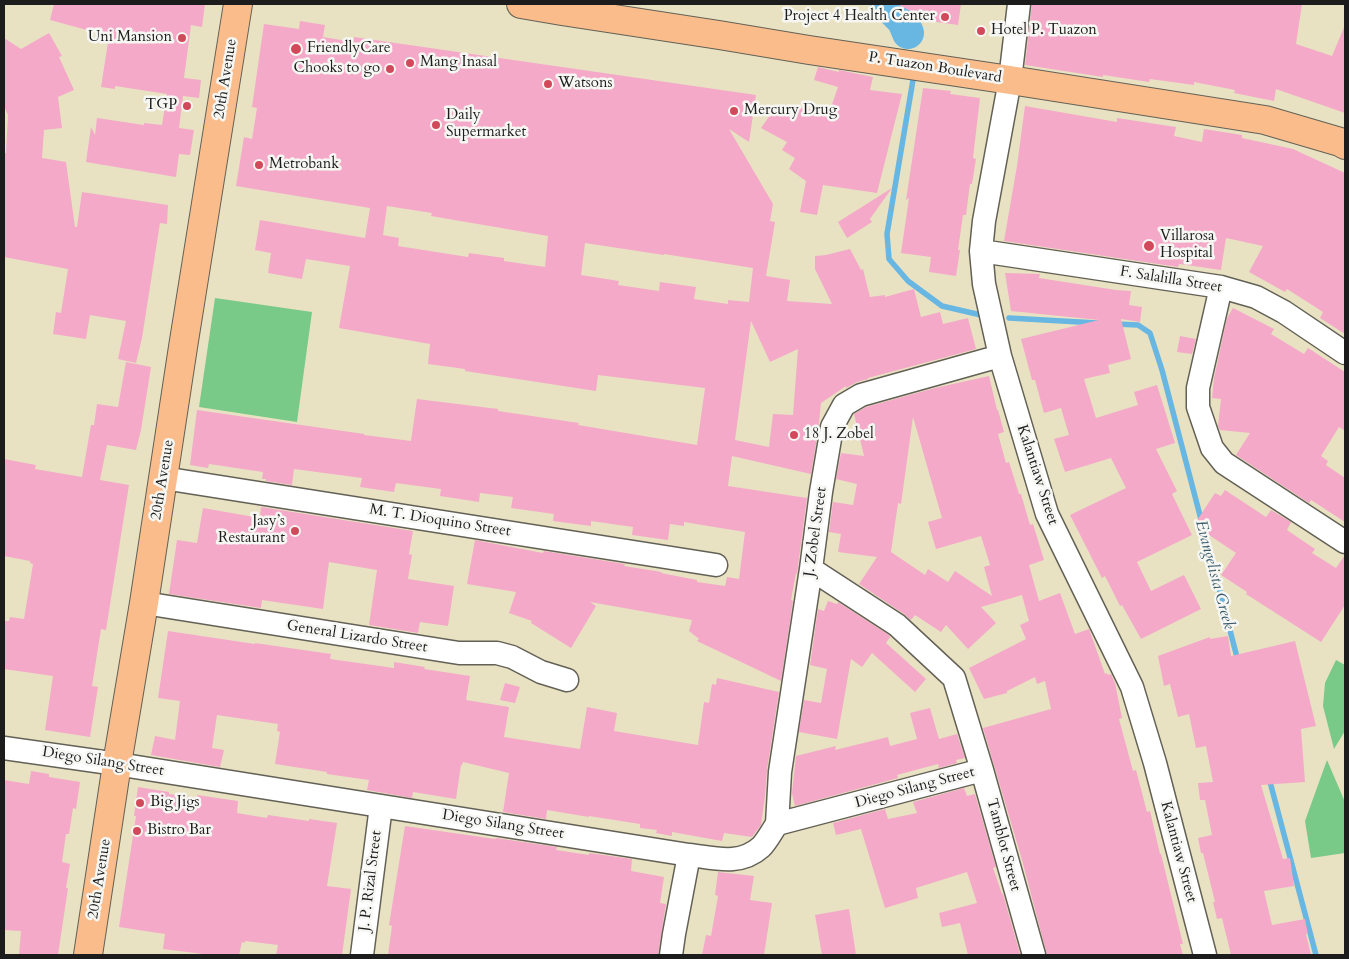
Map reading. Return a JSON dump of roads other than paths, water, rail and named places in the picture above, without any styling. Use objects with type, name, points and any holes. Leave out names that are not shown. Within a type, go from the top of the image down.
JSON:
[{"type":"main road","name":"20th Avenue","points":[[88,955],[238,4]]},
{"type":"main road","name":"P. Tuazon Boulevard","points":[[521,4],[562,8],[1265,120],[1345,145]]},
{"type":"street","name":"Kalantiaw Street","points":[[1019,4],[1010,80],[984,221],[981,251],[984,284],[1000,356],[1047,514],[1132,687],[1155,763],[1205,955]]},
{"type":"street","name":"F. Salalilla Street","points":[[981,251],[1221,287],[1256,297],[1284,312],[1345,353]]},
{"type":"street","points":[[1221,287],[1198,388],[1198,407],[1212,448],[1224,463],[1345,542]]},
{"type":"street","name":"J. Zobel Street","points":[[777,824],[780,772],[832,427],[844,405],[861,395],[1000,356]]},
{"type":"street","name":"M. T. Dioquino Street","points":[[163,478],[716,565]]},
{"type":"street","name":"Tamblot Street","points":[[810,569],[897,625],[954,678],[1034,955]]},
{"type":"street","name":"General Lizardo Street","points":[[144,603],[459,653],[497,653],[512,657],[542,672],[567,680]]},
{"type":"street","name":"Diego Silang Street","points":[[4,748],[731,860],[748,857],[762,846],[777,824],[982,770]]},
{"type":"street","name":"J. P. Rizal Street","points":[[362,955],[381,806]]},
{"type":"street","points":[[671,955],[689,855]]},
{"type":"waterway","name":"Evangelista Creek","points":[[886,4],[903,21],[908,33]]},
{"type":"waterway","points":[[913,80],[887,234],[889,259],[908,281],[942,306],[981,315]]},
{"type":"waterway","name":"Evangelista Creek","points":[[1009,318],[1097,323]]},
{"type":"waterway","name":"Evangelista Creek","points":[[1116,324],[1138,325],[1150,333],[1162,370],[1238,661]]},
{"type":"waterway","name":"Evangelista Creek","points":[[1269,778],[1316,955]]},
{"type":"place","name":"Project 4 Health Center","points":[[945,17]]},
{"type":"place","name":"Hotel P. Tuazon","points":[[981,31]]},
{"type":"place","name":"Uni Mansion","points":[[182,38]]},
{"type":"place","name":"FriendlyCare","points":[[296,49]]},
{"type":"place","name":"Mang Inasal","points":[[410,63]]},
{"type":"place","name":"Chooks to go","points":[[390,69]]},
{"type":"place","name":"Watsons","points":[[548,84]]},
{"type":"place","name":"TGP","points":[[187,106]]},
{"type":"place","name":"Mercury Drug","points":[[734,111]]},
{"type":"place","name":"Daily Supermarket","points":[[436,125]]},
{"type":"place","name":"Metrobank","points":[[259,165]]},
{"type":"place","name":"Villarosa Hospital","points":[[1149,246]]},
{"type":"place","name":"18 J. Zobel","points":[[794,435]]},
{"type":"place","name":"Jasy’s Restaurant","points":[[295,531]]},
{"type":"place","name":"Big Jigs","points":[[140,803]]},
{"type":"place","name":"Bistro Bar","points":[[137,831]]}]
